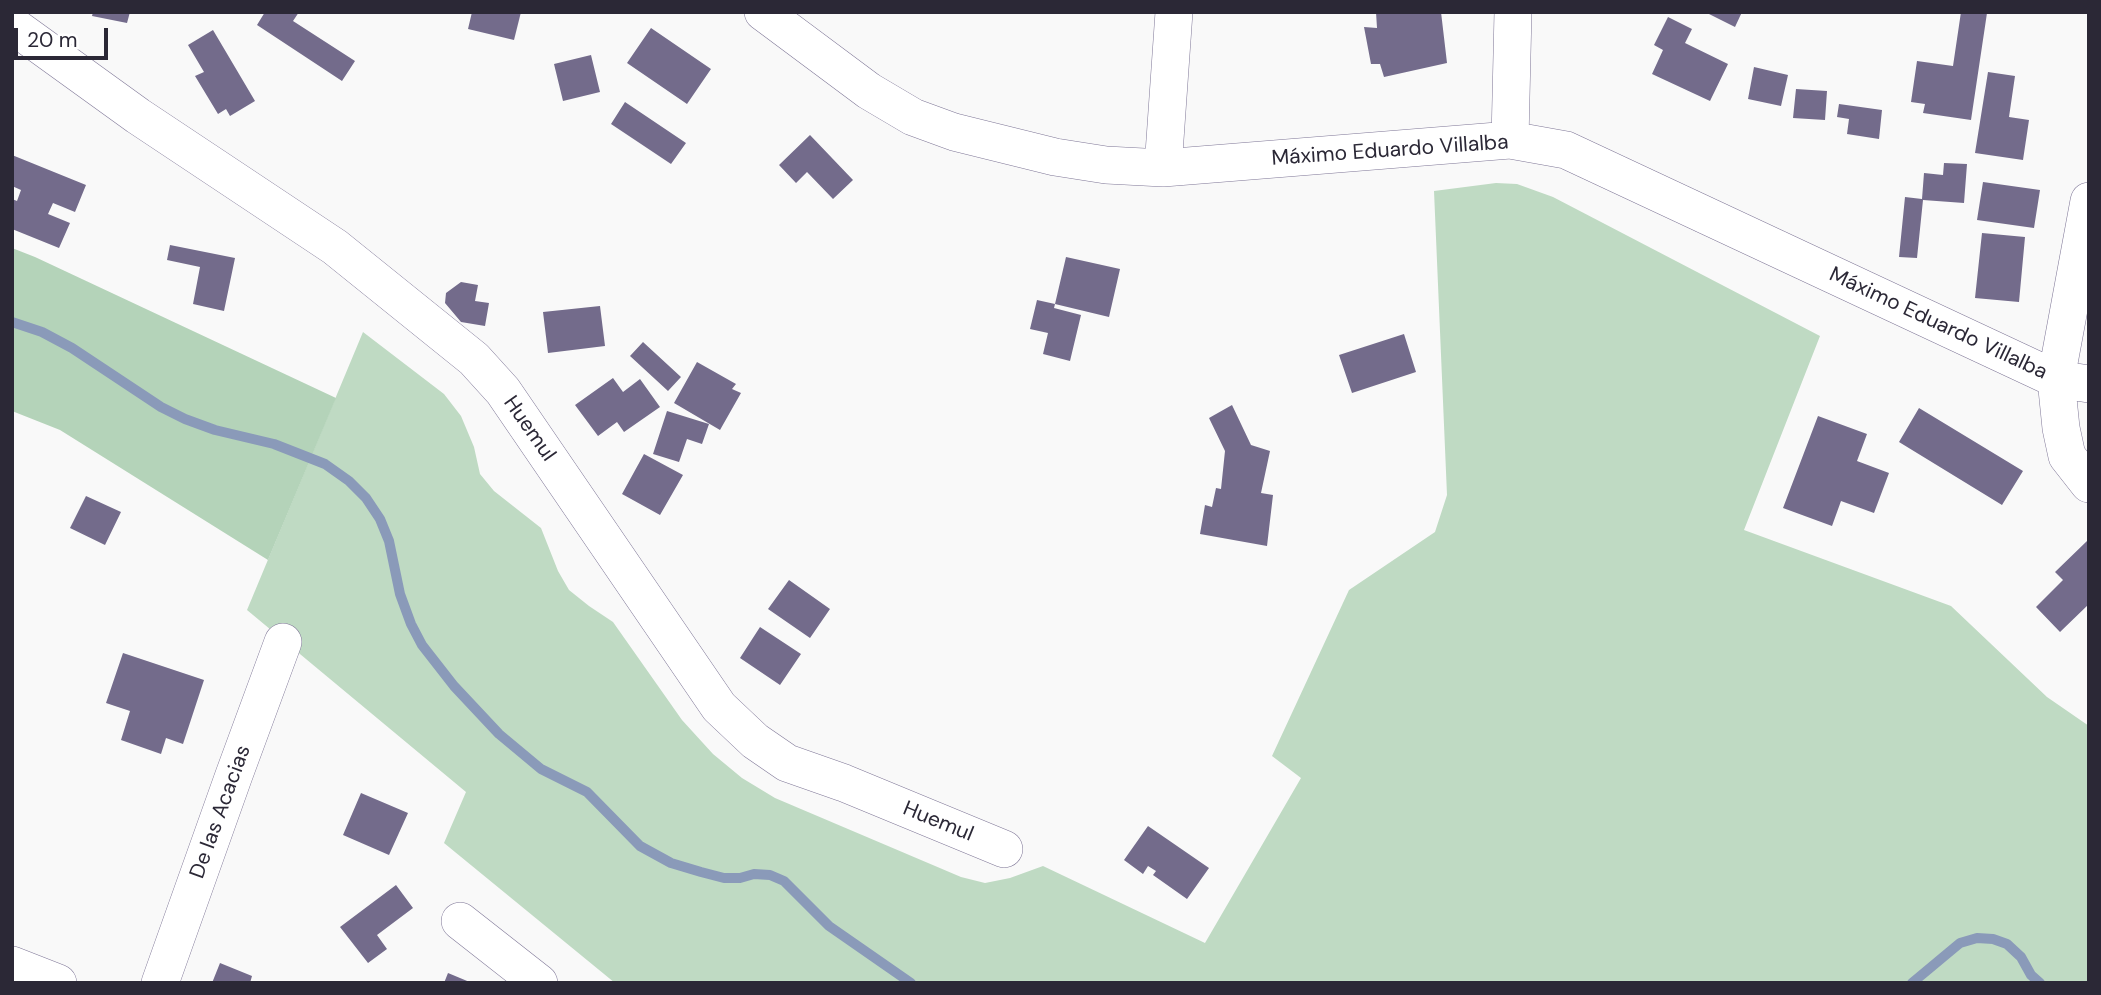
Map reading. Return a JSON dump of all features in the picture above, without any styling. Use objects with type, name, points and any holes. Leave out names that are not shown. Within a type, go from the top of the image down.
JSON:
[{"type":"street","name":"Máximo Eduardo Villalba","points":[[763,12],[869,90],[913,117],[954,132],[1055,157],[1106,165],[1163,168],[1510,140],[1566,150],[2072,382]]},
{"type":"street","points":[[1163,168],[1174,12]]},
{"type":"street","points":[[1510,140],[1513,12]]},
{"type":"street","name":"Huemul","points":[[12,25],[138,116],[335,247],[474,359],[503,391],[719,707],[755,741],[787,763],[844,783],[1004,849]]},
{"type":"street","points":[[2089,201],[2072,382],[2061,428],[2067,456],[2089,484]]},
{"type":"street","name":"De las Acacias","points":[[160,983],[233,775],[284,642]]},
{"type":"street","points":[[460,921],[539,983]]},
{"type":"street","points":[[12,965],[58,983]]},
{"type":"green space","points":[[1496,183],[1517,184],[1553,197],[1820,336],[1744,530],[1951,606],[2047,697],[2089,726],[2089,983],[615,983],[444,843],[466,792],[247,610],[363,332],[444,394],[461,416],[474,447],[480,474],[494,491],[541,528],[558,571],[569,590],[613,622],[682,720],[713,754],[742,778],[775,798],[961,877],[985,883],[1010,878],[1043,866],[1205,943],[1301,778],[1272,756],[1349,590],[1435,532],[1447,495],[1434,191]]},
{"type":"green space","points":[[12,248],[336,398],[268,560],[60,430],[12,411]]},
{"type":"building","points":[[93,12],[130,12],[127,23],[92,16]]},
{"type":"building","points":[[265,12],[299,12],[293,21],[355,61],[342,81],[257,25]]},
{"type":"building","points":[[472,12],[521,12],[514,40],[468,29]]},
{"type":"building","points":[[1376,12],[1441,12],[1447,63],[1384,77],[1380,64],[1371,64],[1364,27],[1377,28]]},
{"type":"building","points":[[1705,12],[1742,12],[1735,27]]},
{"type":"building","points":[[1961,12],[1987,13],[1971,120],[1923,113],[1925,104],[1911,102],[1917,61],[1953,66]]},
{"type":"building","points":[[1668,17],[1692,29],[1685,43],[1728,64],[1710,101],[1652,74],[1663,50],[1654,45]]},
{"type":"building","points":[[651,28],[711,69],[687,104],[627,63]]},
{"type":"building","points":[[213,30],[255,101],[230,116],[226,109],[218,114],[195,76],[204,72],[188,45]]},
{"type":"building","points":[[591,55],[600,92],[563,101],[554,64]]},
{"type":"building","points":[[1754,67],[1788,75],[1781,106],[1748,99]]},
{"type":"building","points":[[1988,72],[2015,76],[2009,117],[2029,120],[2023,160],[1975,153]]},
{"type":"building","points":[[1796,89],[1827,91],[1825,120],[1793,118]]},
{"type":"building","points":[[625,102],[686,143],[671,164],[611,124]]},
{"type":"building","points":[[1839,104],[1882,110],[1879,139],[1847,134],[1849,119],[1837,117]]},
{"type":"building","points":[[810,135],[853,180],[833,199],[807,172],[796,183],[779,165]]},
{"type":"building","points":[[12,155],[86,185],[75,212],[53,203],[48,214],[70,223],[59,248],[12,229],[12,199],[17,201],[21,190],[12,186]]},
{"type":"building","points":[[1944,163],[1967,164],[1964,203],[1923,200],[1917,258],[1899,257],[1905,197],[1922,199],[1924,173],[1943,175]]},
{"type":"building","points":[[1983,182],[2040,190],[2034,228],[1977,220]]},
{"type":"building","points":[[1982,233],[2025,237],[2019,302],[1975,298]]},
{"type":"building","points":[[170,245],[235,258],[224,311],[193,304],[200,267],[167,260]]},
{"type":"building","points":[[1066,257],[1120,269],[1109,317],[1055,304]]},
{"type":"building","points":[[461,282],[478,285],[475,301],[489,303],[485,326],[461,322],[445,303],[446,293]]},
{"type":"building","points":[[1037,300],[1081,315],[1070,361],[1043,354],[1048,333],[1030,329]]},
{"type":"building","points":[[600,306],[605,346],[548,353],[543,312]]},
{"type":"building","points":[[1404,334],[1416,372],[1352,393],[1339,355]]},
{"type":"building","points":[[643,342],[681,377],[668,391],[630,356]]},
{"type":"building","points":[[697,362],[736,384],[732,389],[741,393],[720,430],[674,403]]},
{"type":"building","points":[[613,378],[623,392],[640,379],[660,407],[624,432],[617,422],[598,436],[575,405]]},
{"type":"building","points":[[1232,405],[1251,445],[1270,451],[1261,493],[1273,495],[1267,546],[1200,534],[1205,505],[1212,507],[1216,488],[1221,489],[1225,451],[1209,418]]},
{"type":"building","points":[[1919,408],[2023,471],[2002,505],[1899,442]]},
{"type":"building","points":[[667,411],[709,424],[702,444],[687,439],[679,462],[653,454]]},
{"type":"building","points":[[1818,416],[1867,434],[1857,461],[1889,473],[1874,513],[1841,501],[1832,526],[1783,508]]},
{"type":"building","points":[[644,454],[683,475],[660,515],[622,494]]},
{"type":"building","points":[[86,496],[121,512],[105,545],[70,528]]},
{"type":"building","points":[[2087,541],[2089,604],[2060,632],[2036,607],[2063,580],[2055,572]]},
{"type":"building","points":[[789,580],[830,609],[810,638],[768,609]]},
{"type":"building","points":[[760,627],[801,654],[780,685],[740,658]]},
{"type":"building","points":[[123,653],[204,680],[183,744],[166,738],[161,754],[121,740],[130,711],[106,703]]},
{"type":"building","points":[[361,793],[408,813],[389,855],[343,835]]},
{"type":"building","points":[[1148,826],[1209,868],[1187,899],[1153,875],[1156,871],[1148,866],[1143,874],[1124,860]]},
{"type":"building","points":[[396,885],[413,908],[377,935],[387,949],[368,963],[340,927]]},
{"type":"building","points":[[220,963],[252,976],[250,983],[212,983]]},
{"type":"building","points":[[448,973],[472,983],[444,983]]},
{"type":"waterway","points":[[12,322],[42,332],[72,348],[161,407],[185,419],[215,430],[274,444],[325,464],[349,481],[366,498],[380,519],[389,541],[400,594],[422,645],[454,686],[499,734],[541,769],[587,792],[640,846],[671,863],[724,878],[740,878],[754,874],[770,875],[784,881],[829,926],[911,983]]},
{"type":"waterway","points":[[1912,983],[1960,943],[1977,938],[1993,939],[2007,944],[2021,957],[2031,975],[2040,983]]}]
